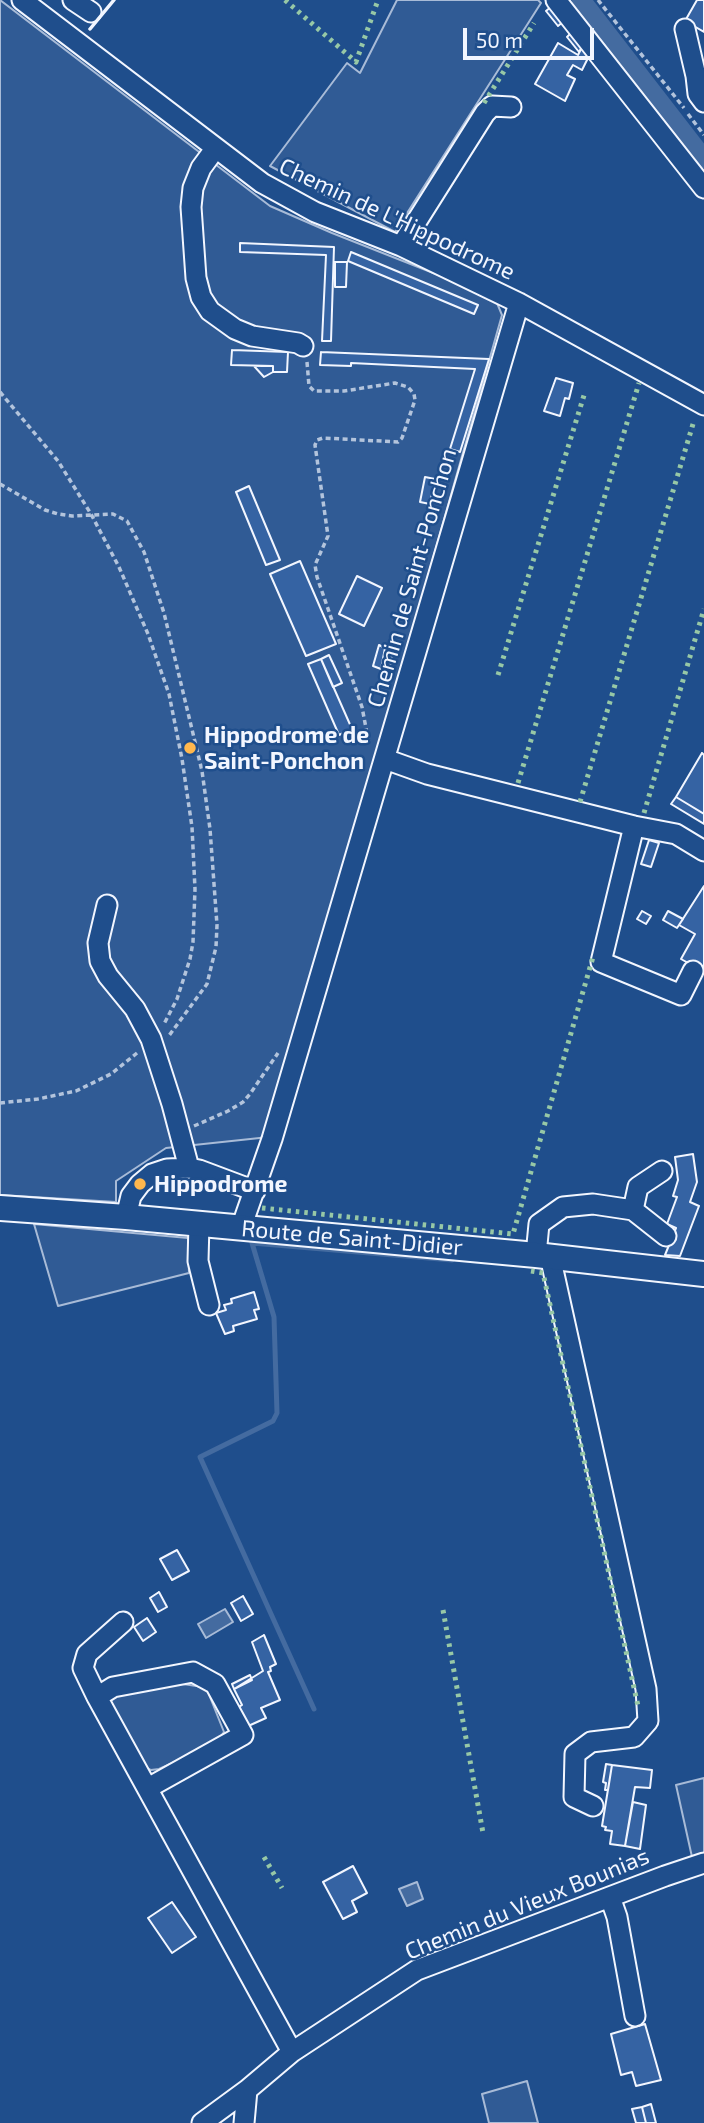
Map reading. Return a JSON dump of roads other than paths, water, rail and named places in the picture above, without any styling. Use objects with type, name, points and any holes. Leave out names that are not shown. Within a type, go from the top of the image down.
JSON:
[{"type":"main road","name":"Route de Saint-Didier","points":[[0,1208],[126,1217],[543,1256],[704,1274]]},
{"type":"street","name":"Chemin de L'Hippodrome","points":[[23,0],[215,149],[288,199],[401,246],[519,303]]},
{"type":"street","points":[[73,0],[91,12]]},
{"type":"street","points":[[556,0],[704,188]]},
{"type":"street","points":[[685,29],[702,93]]},
{"type":"street","points":[[401,246],[485,113],[492,106],[511,107]]},
{"type":"street","points":[[215,149],[201,168],[193,188],[191,207],[196,278],[201,297],[210,311],[235,329],[252,336],[303,346]]},
{"type":"street","points":[[519,303],[704,405]]},
{"type":"street","name":"Chemin de Saint-Ponchon","points":[[241,1228],[255,1191],[377,753],[519,303]]},
{"type":"street","points":[[377,753],[427,775],[676,834],[704,851]]},
{"type":"street","points":[[634,826],[601,962],[681,995],[693,971]]},
{"type":"street","points":[[107,905],[98,943],[100,961],[108,976],[135,1009],[151,1040],[189,1168]]},
{"type":"street","points":[[126,1217],[131,1196],[140,1184],[152,1174],[167,1169],[189,1168],[255,1191]]},
{"type":"street","points":[[633,1210],[638,1187],[662,1171]]},
{"type":"street","points":[[593,1806],[574,1797],[575,1754],[592,1742],[634,1737],[648,1721],[646,1689],[543,1256],[539,1224],[563,1207],[593,1204],[633,1210],[666,1236]]},
{"type":"street","points":[[199,1224],[198,1261],[209,1304]]},
{"type":"street","points":[[123,1622],[87,1654],[83,1668],[292,2052]]},
{"type":"street","points":[[97,1697],[113,1687],[193,1672],[215,1684],[243,1735],[148,1788]]},
{"type":"street","name":"Chemin du Vieux Bounias","points":[[202,2123],[292,2052],[417,1970],[704,1863]]},
{"type":"street","points":[[610,1897],[617,1917],[635,2016]]},
{"type":"street","points":[[244,2123],[247,2090]]},
{"type":"waterway","points":[[581,0],[704,159]]},
{"type":"waterway","points":[[314,1709],[200,1457],[273,1421],[277,1413],[274,1317],[252,1243],[452,1260]]},
{"type":"place","name":"Hippodrome de Saint-Ponchon","points":[[190,748]]},
{"type":"place","name":"Hippodrome","points":[[140,1184]]}]
